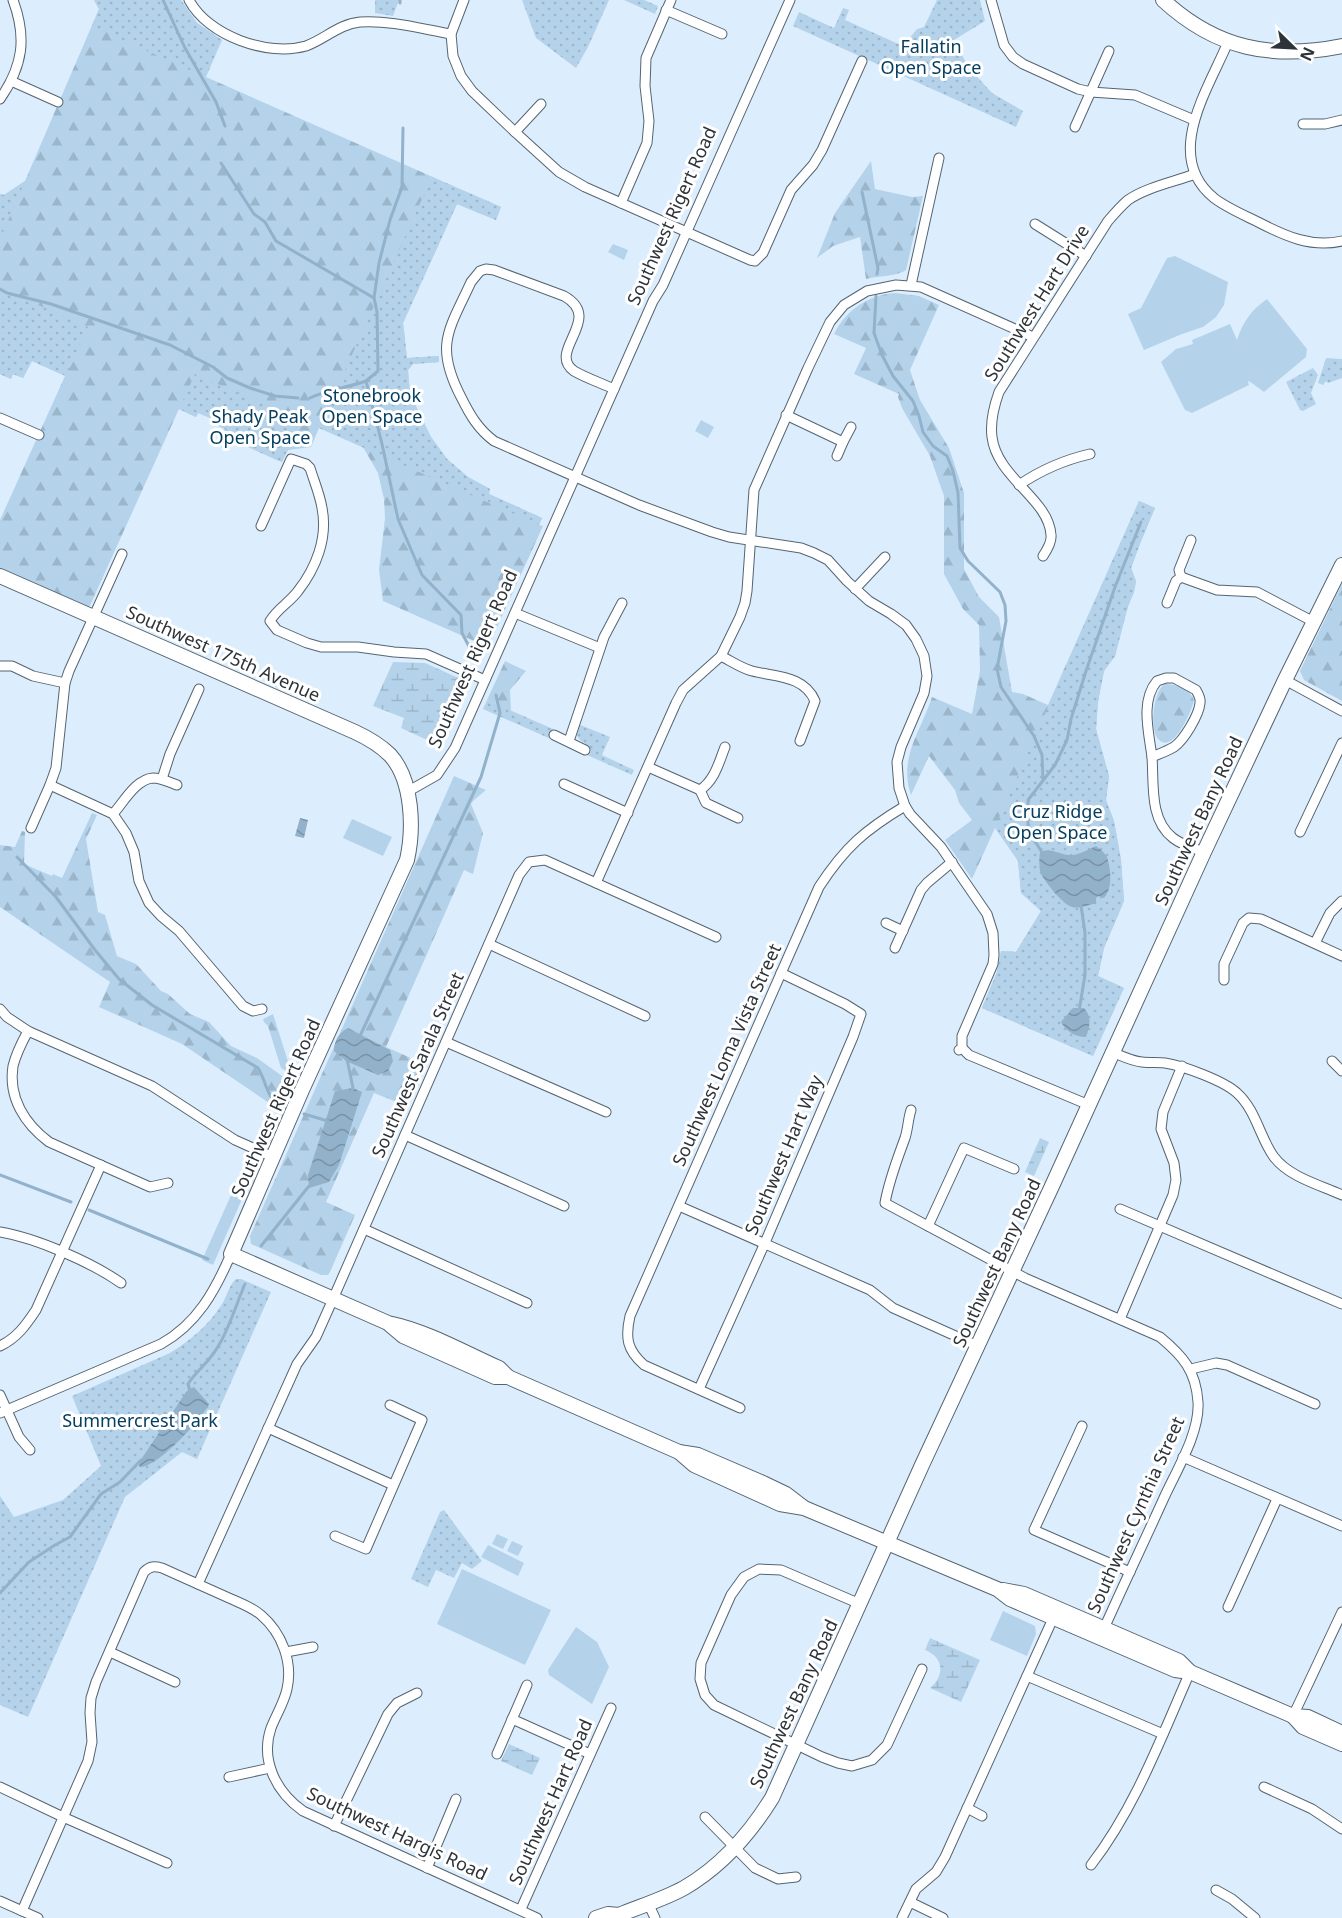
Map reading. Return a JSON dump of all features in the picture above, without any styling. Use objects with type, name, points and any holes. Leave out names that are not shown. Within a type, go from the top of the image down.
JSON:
[{"type":"main road","points":[[1163,0],[1189,21],[1228,42],[1280,53],[1301,53],[1342,46]]},
{"type":"main road","name":"Southwest Bany Road","points":[[596,1918],[608,1914],[618,1917],[684,1888],[705,1874],[735,1849],[772,1798],[1204,852],[1341,568]]},
{"type":"main road","name":"Southwest 175th Avenue","points":[[0,576],[369,739],[392,756],[400,769],[407,792]]},
{"type":"main road","name":"Southwest Rigert Road","points":[[231,1254],[406,860],[411,829],[407,792]]},
{"type":"main road","points":[[231,1254],[388,1323],[408,1327],[499,1368],[508,1377],[679,1452],[698,1455],[763,1483],[786,1494],[804,1508],[998,1589],[1010,1599],[1102,1633],[1175,1670],[1190,1672],[1293,1716],[1308,1717],[1342,1733]]},
{"type":"main road","points":[[1293,1716],[1303,1726],[1342,1744]]},
{"type":"street","points":[[0,99],[11,81],[21,49],[21,23],[13,0]]},
{"type":"street","points":[[189,0],[196,11],[215,28],[252,45],[273,49],[291,49],[309,45],[336,29],[360,22],[452,34]]},
{"type":"street","points":[[464,0],[452,34],[453,56],[460,76],[472,91],[515,132],[559,172],[585,188],[750,260],[759,258],[791,190],[813,165],[822,150],[862,61]]},
{"type":"street","points":[[621,203],[647,143],[649,121],[645,66],[649,50],[670,0]]},
{"type":"street","name":"Southwest Rigert Road","points":[[407,792],[437,775],[461,734],[790,0]]},
{"type":"street","points":[[991,0],[1004,45],[1013,57],[1023,64],[1078,89],[1135,95],[1194,120]]},
{"type":"street","points":[[666,10],[722,34]]},
{"type":"street","points":[[1228,42],[1191,129],[1190,148],[1195,174],[1207,191],[1222,203],[1285,236],[1323,243],[1342,241]]},
{"type":"street","points":[[1074,128],[1110,51]]},
{"type":"street","points":[[11,81],[58,102]]},
{"type":"street","points":[[850,86],[860,90]]},
{"type":"street","points":[[515,132],[541,104]]},
{"type":"street","points":[[1303,124],[1325,124],[1342,120]]},
{"type":"street","points":[[911,285],[939,158]]},
{"type":"street","name":"Southwest Hart Drive","points":[[1043,556],[1051,541],[1052,533],[1041,510],[1011,477],[997,454],[992,438],[993,418],[999,392],[1108,221],[1128,200],[1195,174]]},
{"type":"street","points":[[1035,224],[1086,256]]},
{"type":"street","points":[[614,389],[574,370],[569,364],[567,352],[580,315],[573,301],[494,270],[486,269],[476,275],[449,329],[446,362],[472,420],[494,441],[639,505],[712,532],[729,537],[801,548],[814,553],[828,560],[869,601],[906,625],[924,656],[927,676],[925,690],[897,762],[899,788],[905,806],[941,847],[987,914],[994,943],[993,964],[962,1036],[961,1049],[973,1057],[1089,1105]]},
{"type":"street","points":[[716,937],[597,883],[676,703],[683,690],[721,656],[745,603],[754,490],[830,322],[844,305],[861,294],[876,288],[911,285],[921,287],[1033,337]]},
{"type":"street","points":[[786,415],[843,442]]},
{"type":"street","points":[[0,418],[39,435]]},
{"type":"street","points":[[837,456],[851,427]]},
{"type":"street","points":[[1019,485],[1051,466],[1090,454]]},
{"type":"street","points":[[261,526],[291,459],[306,464],[310,468],[322,508],[324,520],[321,542],[318,559],[311,573],[298,592],[274,614],[270,621],[277,630],[321,646],[358,647],[426,654],[485,680]]},
{"type":"street","points":[[1181,577],[1179,570],[1191,540]]},
{"type":"street","points":[[31,828],[51,785],[56,768],[65,683],[122,554]]},
{"type":"street","points":[[855,589],[885,557]]},
{"type":"street","points":[[1167,603],[1176,581],[1181,577]]},
{"type":"street","points":[[1181,577],[1217,590],[1257,592],[1314,622]]},
{"type":"street","points":[[568,741],[607,629],[622,603]]},
{"type":"street","points":[[515,613],[600,648]]},
{"type":"street","points":[[721,656],[751,670],[783,676],[805,687],[815,701],[800,741]]},
{"type":"street","points":[[0,666],[12,666],[33,676],[65,683]]},
{"type":"street","points":[[1152,757],[1168,750],[1181,740],[1191,726],[1200,706],[1196,690],[1174,678],[1157,681],[1149,698],[1147,714],[1155,807],[1160,822],[1171,836],[1179,842],[1204,852]]},
{"type":"street","points":[[1285,680],[1342,711]]},
{"type":"street","points":[[162,779],[170,754],[199,688]]},
{"type":"street","points":[[554,735],[585,750]]},
{"type":"street","points":[[1300,832],[1342,743]]},
{"type":"street","points":[[700,790],[708,785],[725,747]]},
{"type":"street","points":[[648,767],[700,790],[706,803],[738,818]]},
{"type":"street","points":[[113,814],[143,781],[155,778],[177,785]]},
{"type":"street","points":[[564,784],[628,813]]},
{"type":"street","points":[[51,785],[113,814],[131,843],[139,881],[149,903],[160,916],[179,931],[243,1006],[253,1011],[262,1009]]},
{"type":"street","name":"Southwest Loma Vista Street","points":[[699,1389],[644,1365],[630,1349],[627,1333],[630,1316],[819,887],[831,868],[864,832],[905,806]]},
{"type":"street","name":"Southwest Sarala Street","points":[[198,1584],[297,1364],[316,1337],[519,875],[529,862],[545,860],[597,883]]},
{"type":"street","points":[[895,948],[921,890],[952,862]]},
{"type":"street","points":[[1315,944],[1330,913],[1342,901]]},
{"type":"street","points":[[1224,980],[1224,964],[1243,923],[1249,918],[1261,919],[1342,956]]},
{"type":"street","points":[[886,923],[903,930]]},
{"type":"street","points":[[489,944],[645,1016]]},
{"type":"street","name":"Southwest Hart Way","points":[[699,1389],[764,1245],[861,1014],[781,973]]},
{"type":"street","points":[[0,1010],[28,1031],[152,1086],[235,1140],[273,1157]]},
{"type":"street","points":[[28,1031],[14,1066],[13,1087],[17,1105],[24,1119],[35,1131],[49,1142],[150,1187],[168,1183]]},
{"type":"street","points":[[446,1042],[606,1112]]},
{"type":"street","points":[[1112,1052],[1130,1060],[1182,1066],[1226,1086],[1237,1093],[1246,1104],[1273,1156],[1282,1166],[1296,1175],[1342,1195]]},
{"type":"street","points":[[1332,1061],[1342,1071]]},
{"type":"street","points":[[1120,1319],[1173,1195],[1176,1180],[1174,1163],[1161,1129],[1163,1112],[1182,1066]]},
{"type":"street","points":[[911,1110],[906,1135],[888,1183],[885,1203],[1013,1272],[1160,1337],[1175,1349],[1191,1369],[1216,1363],[1227,1365],[1315,1404]]},
{"type":"street","points":[[405,1135],[564,1206]]},
{"type":"street","points":[[928,1226],[964,1148],[1014,1169]]},
{"type":"street","points":[[0,1347],[25,1327],[36,1310],[101,1166]]},
{"type":"street","points":[[679,1206],[870,1290],[893,1308],[978,1346]]},
{"type":"street","points":[[1120,1209],[1342,1304]]},
{"type":"street","points":[[363,1229],[527,1303]]},
{"type":"street","points":[[0,1232],[16,1235],[105,1271],[121,1283]]},
{"type":"street","name":"Southwest Rigert Road","points":[[3,1411],[161,1344],[180,1332],[207,1302],[231,1254]]},
{"type":"street","name":"Southwest Cynthia Street","points":[[1102,1633],[1183,1457],[1197,1421],[1198,1404],[1191,1369]]},
{"type":"street","points":[[699,1389],[740,1408]]},
{"type":"street","points":[[0,1395],[3,1411],[19,1437],[30,1449]]},
{"type":"street","points":[[335,1536],[366,1549],[422,1420],[390,1405]]},
{"type":"street","points":[[1082,1426],[1034,1530],[1130,1572]]},
{"type":"street","points":[[268,1428],[393,1485]]},
{"type":"street","points":[[1183,1457],[1342,1526]]},
{"type":"street","points":[[1228,1607],[1277,1498]]},
{"type":"street","name":"Southwest Hargis Road","points":[[22,1911],[88,1761],[92,1742],[91,1698],[144,1572],[149,1567],[162,1568],[259,1614],[278,1636],[286,1652],[287,1689],[271,1728],[268,1754],[270,1768],[286,1798],[303,1811],[334,1826],[537,1918]]},
{"type":"street","points":[[860,1604],[781,1570],[759,1569],[744,1577],[731,1594],[701,1663],[700,1679],[705,1695],[714,1705],[838,1763],[852,1766],[872,1760],[887,1745],[922,1669]]},
{"type":"street","points":[[1293,1716],[1342,1612]]},
{"type":"street","points":[[902,1918],[916,1889],[936,1872],[1055,1614]]},
{"type":"street","points":[[286,1652],[313,1647]]},
{"type":"street","points":[[110,1652],[175,1682]]},
{"type":"street","points":[[1091,1865],[1143,1780],[1190,1672]]},
{"type":"street","points":[[1028,1676],[1163,1734]]},
{"type":"street","points":[[497,1754],[527,1685]]},
{"type":"street","points":[[334,1826],[388,1714],[397,1703],[417,1693]]},
{"type":"street","name":"Southwest Hart Road","points":[[521,1909],[611,1708]]},
{"type":"street","points":[[513,1719],[590,1754]]},
{"type":"street","points":[[229,1777],[270,1768]]},
{"type":"street","points":[[0,1787],[63,1818],[166,1863]]},
{"type":"street","points":[[1264,1787],[1312,1809],[1342,1829]]},
{"type":"street","points":[[427,1868],[456,1799]]},
{"type":"street","points":[[967,1808],[982,1816]]},
{"type":"street","points":[[705,1817],[755,1868],[778,1879],[796,1877]]},
{"type":"street","points":[[1216,1890],[1232,1899],[1255,1918]]},
{"type":"street","points":[[0,1901],[38,1918]]},
{"type":"street","points":[[910,1902],[943,1918]]},
{"type":"street","points":[[648,1903],[655,1918]]},
{"type":"green space","points":[[94,0],[181,0],[197,23],[222,40],[206,77],[501,207],[496,220],[457,204],[403,323],[407,358],[439,356],[439,362],[413,364],[408,370],[410,394],[431,437],[447,459],[468,477],[490,489],[489,494],[542,518],[539,525],[543,526],[488,647],[383,601],[379,570],[385,518],[384,499],[378,473],[363,447],[319,428],[311,447],[288,450],[282,462],[223,436],[225,429],[212,423],[213,419],[198,413],[196,417],[179,409],[88,610],[0,571],[0,520],[65,376],[32,361],[23,378],[13,374],[11,379],[0,374],[0,194],[4,195],[25,181],[99,9]]},
{"type":"green space","points":[[94,0],[181,0],[197,23],[222,40],[205,77],[92,26],[99,9]]},
{"type":"green space","points":[[375,0],[399,0],[393,16],[375,13]]},
{"type":"green space","points":[[522,0],[609,0],[576,68],[536,38]]},
{"type":"green space","points":[[624,0],[644,0],[658,6],[655,14]]},
{"type":"green space","name":"Fallatin Open Space","points":[[937,0],[980,0],[985,21],[954,40],[969,68],[992,93],[1023,111],[1016,127],[793,26],[799,12],[834,28],[843,8],[849,10],[845,20],[903,46],[917,29],[924,27]]},
{"type":"green space","points":[[871,161],[875,189],[912,197],[923,196],[906,270],[893,275],[866,279],[860,237],[833,246],[817,258],[835,213]]},
{"type":"green space","name":"Stonebrook Open Space","points":[[432,177],[501,207],[496,220],[457,204],[403,323],[407,358],[439,356],[439,362],[413,364],[408,370],[410,394],[431,437],[447,459],[468,477],[490,489],[489,494],[542,518],[539,525],[319,428]]},
{"type":"green space","points":[[25,181],[0,239],[0,194],[4,195]]},
{"type":"green space","points":[[613,244],[628,250],[624,260],[608,252]]},
{"type":"green space","points":[[1175,256],[1228,282],[1224,305],[1216,317],[1203,327],[1144,350],[1128,314],[1141,308],[1167,258]]},
{"type":"green space","points":[[0,288],[88,327],[66,376],[32,361],[23,378],[13,374],[11,379],[0,374]]},
{"type":"green space","points":[[885,294],[919,296],[939,305],[910,370],[920,400],[949,448],[964,493],[964,569],[979,597],[999,617],[1012,692],[1023,694],[1048,705],[1139,501],[1155,508],[1131,568],[1136,581],[1134,592],[1115,656],[1104,671],[1098,702],[1096,729],[1109,776],[1106,800],[1114,821],[1121,860],[1124,901],[1104,948],[1098,976],[1124,988],[1093,1056],[982,1008],[997,972],[1001,951],[1016,952],[1041,911],[1021,893],[1018,861],[995,828],[972,879],[945,840],[972,820],[959,803],[955,790],[929,756],[911,795],[907,769],[909,757],[932,697],[972,714],[980,671],[979,625],[963,609],[944,574],[944,496],[930,456],[902,408],[899,394],[854,374],[866,348],[834,334],[851,311],[859,305]]},
{"type":"green space","points":[[1267,299],[1307,349],[1306,357],[1264,392],[1249,381],[1249,385],[1192,413],[1185,410],[1161,362],[1176,349],[1193,344],[1192,340],[1230,324],[1237,340],[1248,317]]},
{"type":"green space","points":[[1326,358],[1342,359],[1342,378],[1328,383],[1326,381],[1323,385],[1318,383]]},
{"type":"green space","points":[[1313,368],[1318,375],[1311,393],[1316,404],[1303,411],[1300,410],[1286,382]]},
{"type":"green space","name":"Shady Peak Open Space","points":[[195,374],[300,420],[282,462],[223,436],[225,429],[212,423],[213,419],[198,413],[196,417],[179,409]]},
{"type":"green space","points":[[701,420],[714,427],[708,438],[695,431]]},
{"type":"green space","name":"Cruz Ridge Open Space","points":[[1139,501],[1155,508],[1131,568],[1136,581],[1134,592],[1115,656],[1104,671],[1096,729],[1109,776],[1106,800],[1114,821],[1121,860],[1124,901],[1104,948],[1098,976],[1124,988],[1093,1056],[982,1008],[997,972],[1001,951],[1016,952],[1041,911],[1021,893],[1018,861],[995,827]]},
{"type":"green space","points":[[1342,584],[1342,701],[1304,680],[1300,671]]},
{"type":"green space","points":[[505,661],[526,671],[510,690],[511,711],[487,700]]},
{"type":"green space","points":[[393,662],[425,663],[463,680],[436,744],[401,728],[404,718],[373,706]]},
{"type":"green space","points":[[1165,684],[1182,688],[1190,693],[1194,700],[1181,729],[1171,741],[1165,743],[1156,735],[1153,720],[1155,702]]},
{"type":"green space","points":[[487,700],[553,729],[550,737],[583,751],[586,744],[577,736],[578,724],[610,737],[602,755],[634,770],[632,775],[483,709]]},
{"type":"green space","points":[[454,776],[486,790],[471,804],[483,833],[473,874],[464,870],[386,1047],[422,1063],[404,1105],[374,1093],[326,1202],[355,1215],[330,1272],[328,1275],[321,1275],[251,1244],[250,1236]]},
{"type":"green space","points":[[92,813],[97,815],[86,839],[98,912],[105,915],[117,956],[136,964],[161,991],[168,994],[190,1014],[209,1022],[231,1046],[257,1058],[289,1081],[282,1097],[286,1100],[281,1111],[182,1044],[99,1007],[110,982],[0,907],[0,845],[15,847],[22,831],[25,832],[24,864],[62,878]]},
{"type":"green space","points":[[352,819],[392,837],[383,856],[343,838]]},
{"type":"green space","points":[[273,1014],[292,1075],[281,1068],[268,1026],[263,1019]]},
{"type":"green space","points":[[1040,1138],[1049,1142],[1034,1176],[1025,1172]]},
{"type":"green space","points":[[249,1155],[257,1161],[257,1165],[213,1265],[202,1260]]},
{"type":"green space","name":"Summercrest Park","points":[[236,1279],[271,1292],[197,1459],[182,1452],[125,1497],[28,1717],[0,1705],[0,1496],[14,1517],[63,1500],[101,1466],[72,1396],[170,1353],[185,1343],[211,1319]]},
{"type":"green space","points":[[444,1510],[482,1561],[472,1569],[462,1563],[454,1578],[436,1570],[428,1587],[411,1579],[440,1512]]},
{"type":"green space","points":[[497,1534],[508,1539],[503,1549],[492,1544]]},
{"type":"green space","points":[[512,1541],[523,1546],[518,1556],[507,1551]]},
{"type":"green space","points":[[488,1545],[524,1563],[518,1576],[481,1557]]},
{"type":"green space","points":[[462,1569],[551,1610],[525,1665],[437,1624]]},
{"type":"green space","points":[[1003,1611],[1035,1626],[1036,1634],[1027,1656],[990,1640]]},
{"type":"green space","points":[[576,1627],[597,1642],[609,1667],[592,1704],[549,1675],[548,1670]]},
{"type":"green space","points":[[930,1638],[980,1660],[961,1702],[930,1688],[938,1678],[940,1667],[936,1657],[925,1650]]},
{"type":"green space","points":[[509,1744],[540,1758],[532,1775],[501,1761]]},
{"type":"water","points":[[300,818],[308,820],[304,838],[295,836]]},
{"type":"water","points":[[1096,846],[1107,857],[1110,873],[1109,889],[1104,898],[1099,896],[1096,898],[1096,903],[1072,907],[1059,897],[1042,875],[1039,866],[1040,852],[1049,850],[1073,855]]},
{"type":"water","points":[[1073,1008],[1084,1008],[1088,1015],[1089,1025],[1086,1037],[1071,1033],[1061,1022]]},
{"type":"water","points":[[348,1028],[390,1050],[393,1061],[388,1071],[378,1075],[346,1061],[334,1051],[338,1037]]},
{"type":"water","points":[[353,1088],[362,1092],[339,1165],[329,1182],[309,1188],[308,1175],[335,1091]]},
{"type":"water","points":[[194,1387],[209,1404],[205,1411],[167,1452],[147,1465],[139,1467],[140,1461],[186,1392]]},
{"type":"waterway","points":[[163,0],[185,48],[216,102],[225,126]]},
{"type":"waterway","points":[[374,298],[379,263],[390,220],[402,187],[403,128]]},
{"type":"waterway","points":[[221,163],[254,214],[265,222],[276,241],[374,298],[377,312],[378,371],[366,381],[398,519],[422,575],[461,615],[462,633],[475,658]]},
{"type":"waterway","points":[[862,192],[878,268],[877,274]]},
{"type":"waterway","points":[[0,289],[170,345],[213,367],[227,378],[250,388],[275,396],[298,398]]},
{"type":"waterway","points":[[876,296],[874,333],[882,355],[893,376],[913,401],[923,432],[933,446],[947,456],[953,471],[958,493],[960,548],[968,561],[1000,592],[1005,605],[1006,621],[997,669],[1001,687],[1034,736],[1042,755],[1043,779]]},
{"type":"waterway","points":[[310,398],[366,381]]},
{"type":"waterway","points":[[1043,854],[1028,830],[1028,800],[1055,765],[1067,740],[1086,671],[1115,587],[1141,522]]},
{"type":"waterway","points":[[359,1038],[481,777],[500,713],[496,695]]},
{"type":"waterway","points":[[17,857],[56,897],[119,979],[152,1005],[258,1068],[272,1099],[282,1107]]},
{"type":"waterway","points":[[1079,1011],[1085,975],[1085,933],[1081,905]]},
{"type":"waterway","points":[[347,1059],[352,1090]]},
{"type":"waterway","points":[[304,1114],[328,1121]]},
{"type":"waterway","points":[[0,1175],[71,1202]]},
{"type":"waterway","points":[[261,1246],[309,1186]]},
{"type":"waterway","points":[[89,1210],[208,1259]]},
{"type":"waterway","points":[[190,1391],[188,1384],[221,1342],[245,1284]]},
{"type":"waterway","points":[[0,1593],[29,1562],[70,1537],[101,1494],[120,1482],[141,1460]]}]
